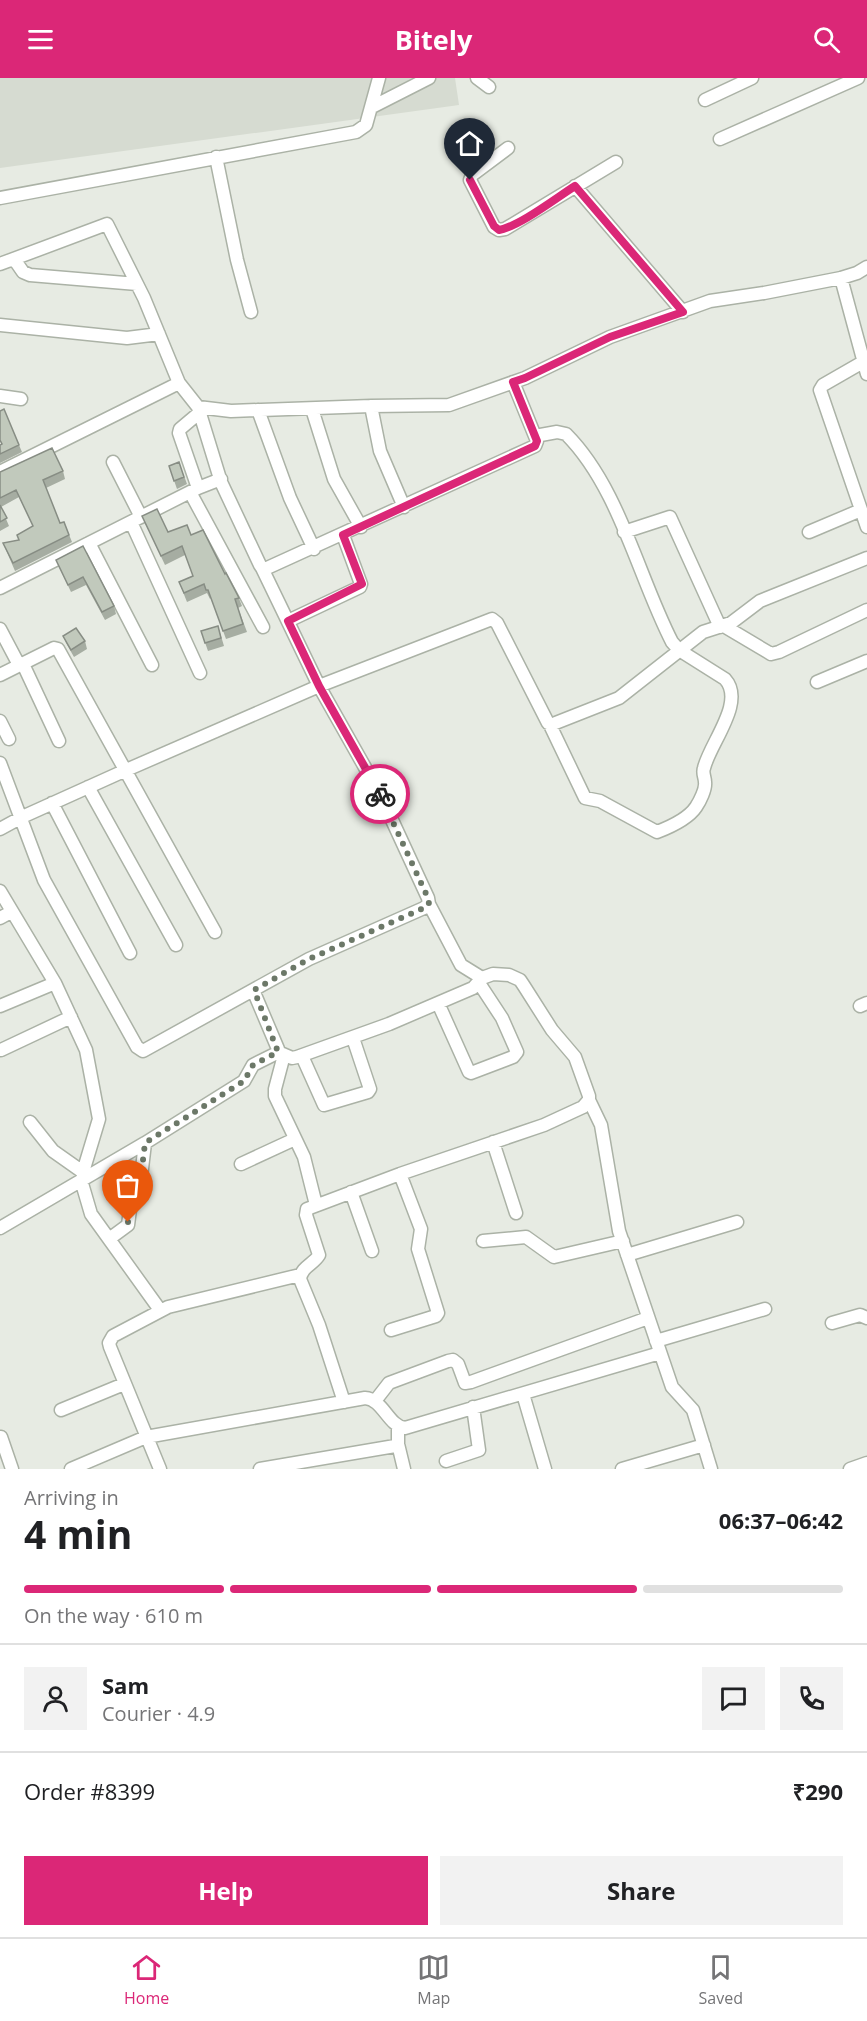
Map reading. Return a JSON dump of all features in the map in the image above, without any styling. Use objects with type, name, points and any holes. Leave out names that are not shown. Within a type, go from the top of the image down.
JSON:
[{"type":"street","points":[[0,198],[356,132],[366,125],[378,78]]},
{"type":"street","points":[[372,106],[429,78]]},
{"type":"street","points":[[477,78],[489,87]]},
{"type":"street","points":[[705,100],[752,78]]},
{"type":"street","points":[[720,139],[858,78]]},
{"type":"street","points":[[508,148],[472,175],[470,180],[494,226],[499,230],[505,229],[616,162]]},
{"type":"street","points":[[216,157],[237,261],[251,312]]},
{"type":"street","points":[[575,186],[683,312]]},
{"type":"street","points":[[0,264],[107,224],[137,284],[179,383],[199,410],[220,479],[319,686],[380,794],[429,904],[461,965],[480,980],[505,1025],[516,1052],[513,1057],[471,1074],[438,1003]]},
{"type":"street","points":[[14,258],[23,272],[30,274],[137,284]]},
{"type":"street","points":[[263,627],[194,490],[178,433],[199,410],[449,405],[525,378],[610,337],[710,301],[841,278],[867,267]]},
{"type":"street","points":[[841,278],[865,368],[823,385],[820,390],[867,527]]},
{"type":"street","points":[[0,325],[127,338],[159,334]]},
{"type":"street","points":[[262,568],[314,549],[535,446],[537,441],[513,382]]},
{"type":"street","points":[[0,472],[179,383]]},
{"type":"street","points":[[0,396],[21,399]]},
{"type":"street","points":[[371,406],[380,451],[404,507]]},
{"type":"street","points":[[312,409],[334,479],[361,527]]},
{"type":"street","points":[[258,410],[290,498],[314,549]]},
{"type":"street","points":[[0,829],[88,787],[319,686],[494,620],[550,724],[585,798],[600,801],[657,832],[687,816],[695,809],[700,799],[705,783],[704,768],[727,714],[732,697],[729,683],[679,650],[670,640],[597,475],[569,436],[557,432],[535,436]]},
{"type":"street","points":[[113,462],[200,673]]},
{"type":"street","points":[[0,588],[220,479]]},
{"type":"street","points":[[809,532],[861,510]]},
{"type":"street","points":[[624,532],[670,517],[722,626],[771,654],[867,610]]},
{"type":"street","points":[[288,621],[362,584],[343,535]]},
{"type":"street","points":[[89,543],[152,665]]},
{"type":"street","points":[[550,724],[619,698],[703,632],[736,621],[760,601],[867,558]]},
{"type":"street","points":[[0,629],[21,665],[59,741]]},
{"type":"street","points":[[0,675],[54,648],[58,649],[215,932]]},
{"type":"street","points":[[817,682],[867,661]]},
{"type":"street","points":[[0,721],[9,739]]},
{"type":"street","points":[[0,763],[44,880],[140,1050],[146,1051],[309,959],[429,904]]},
{"type":"street","points":[[88,787],[176,945]]},
{"type":"street","points":[[52,804],[130,953]]},
{"type":"street","points":[[0,891],[6,915],[55,983],[86,1050],[99,1114],[84,1176],[90,1211],[160,1310]]},
{"type":"street","points":[[0,1228],[84,1176],[145,1143],[244,1081],[253,1065],[281,1053],[294,1058],[302,1056],[438,1003],[473,988],[480,980],[498,973],[508,975],[520,980],[552,1030],[575,1057],[582,1074],[589,1100],[601,1125],[617,1224],[627,1255],[674,1392],[693,1410],[711,1469]]},
{"type":"street","points":[[0,1006],[55,983]]},
{"type":"street","points":[[254,990],[281,1053],[275,1092],[276,1100],[306,1163],[316,1205]]},
{"type":"street","points":[[2,1050],[71,1017]]},
{"type":"street","points":[[302,1056],[324,1105],[368,1092],[370,1089],[353,1038]]},
{"type":"street","points":[[344,1402],[319,1325],[301,1283],[300,1275],[303,1269],[319,1255],[306,1212],[309,1207],[544,1125],[583,1107],[589,1100]]},
{"type":"street","points":[[30,1122],[52,1151],[84,1176]]},
{"type":"street","points":[[241,1164],[295,1139]]},
{"type":"street","points":[[493,1142],[516,1213]]},
{"type":"street","points":[[109,1239],[128,1225],[131,1202],[141,1177],[145,1143]]},
{"type":"street","points":[[391,1330],[436,1316],[438,1313],[418,1249],[421,1231],[400,1174]]},
{"type":"street","points":[[351,1192],[372,1251]]},
{"type":"street","points":[[627,1255],[737,1222]]},
{"type":"street","points":[[483,1241],[525,1237],[554,1257],[623,1241]]},
{"type":"street","points":[[160,1469],[124,1384],[110,1347],[110,1340],[113,1336],[160,1310],[300,1275]]},
{"type":"street","points":[[71,1469],[146,1437],[365,1398],[375,1401],[398,1426],[405,1428],[523,1394],[765,1309]]},
{"type":"street","points":[[832,1323],[860,1315],[867,1318]]},
{"type":"street","points":[[375,1401],[389,1383],[448,1361],[453,1360],[458,1364],[465,1383],[471,1382],[648,1318]]},
{"type":"street","points":[[61,1410],[124,1384]]},
{"type":"street","points":[[523,1394],[545,1469]]},
{"type":"street","points":[[446,1461],[479,1450],[473,1407]]},
{"type":"street","points":[[398,1426],[398,1444],[404,1469]]},
{"type":"street","points":[[1,1437],[12,1469]]},
{"type":"street","points":[[260,1469],[398,1444]]},
{"type":"street","points":[[622,1469],[704,1445]]},
{"type":"street","points":[[850,1469],[867,1463]]},
{"type":"shaded area","points":[[0,78],[455,78],[459,105],[0,168]]},
{"type":"building","points":[[4,409],[19,445],[0,454],[2,444],[0,411]]},
{"type":"building","points":[[52,448],[63,471],[43,480],[60,523],[64,522],[69,535],[13,563],[3,543],[19,540],[17,535],[33,526],[16,490],[0,498],[0,472]]},
{"type":"building","points":[[179,462],[184,477],[174,481],[169,466]]},
{"type":"building","points":[[0,505],[7,518],[0,522]]},
{"type":"building","points":[[157,509],[168,532],[187,525],[191,535],[203,530],[239,598],[235,599],[243,624],[223,631],[204,584],[184,593],[179,582],[193,576],[182,546],[161,556],[142,516]]},
{"type":"building","points":[[83,546],[114,606],[102,612],[83,577],[68,585],[56,560]]},
{"type":"building","points":[[218,626],[221,638],[205,643],[201,631]]},
{"type":"building","points":[[76,628],[85,641],[71,650],[63,636]]},
{"type":"way so far","points":[[128,1222],[131,1202],[141,1177],[145,1143],[244,1081],[253,1065],[278,1052],[254,990],[309,959],[429,904],[380,794]]},
{"type":"route","points":[[380,794],[319,686],[288,621],[362,584],[343,535],[537,444],[513,382],[610,337],[683,312],[575,186],[538,210],[505,229],[499,230],[494,226],[470,180]]}]
